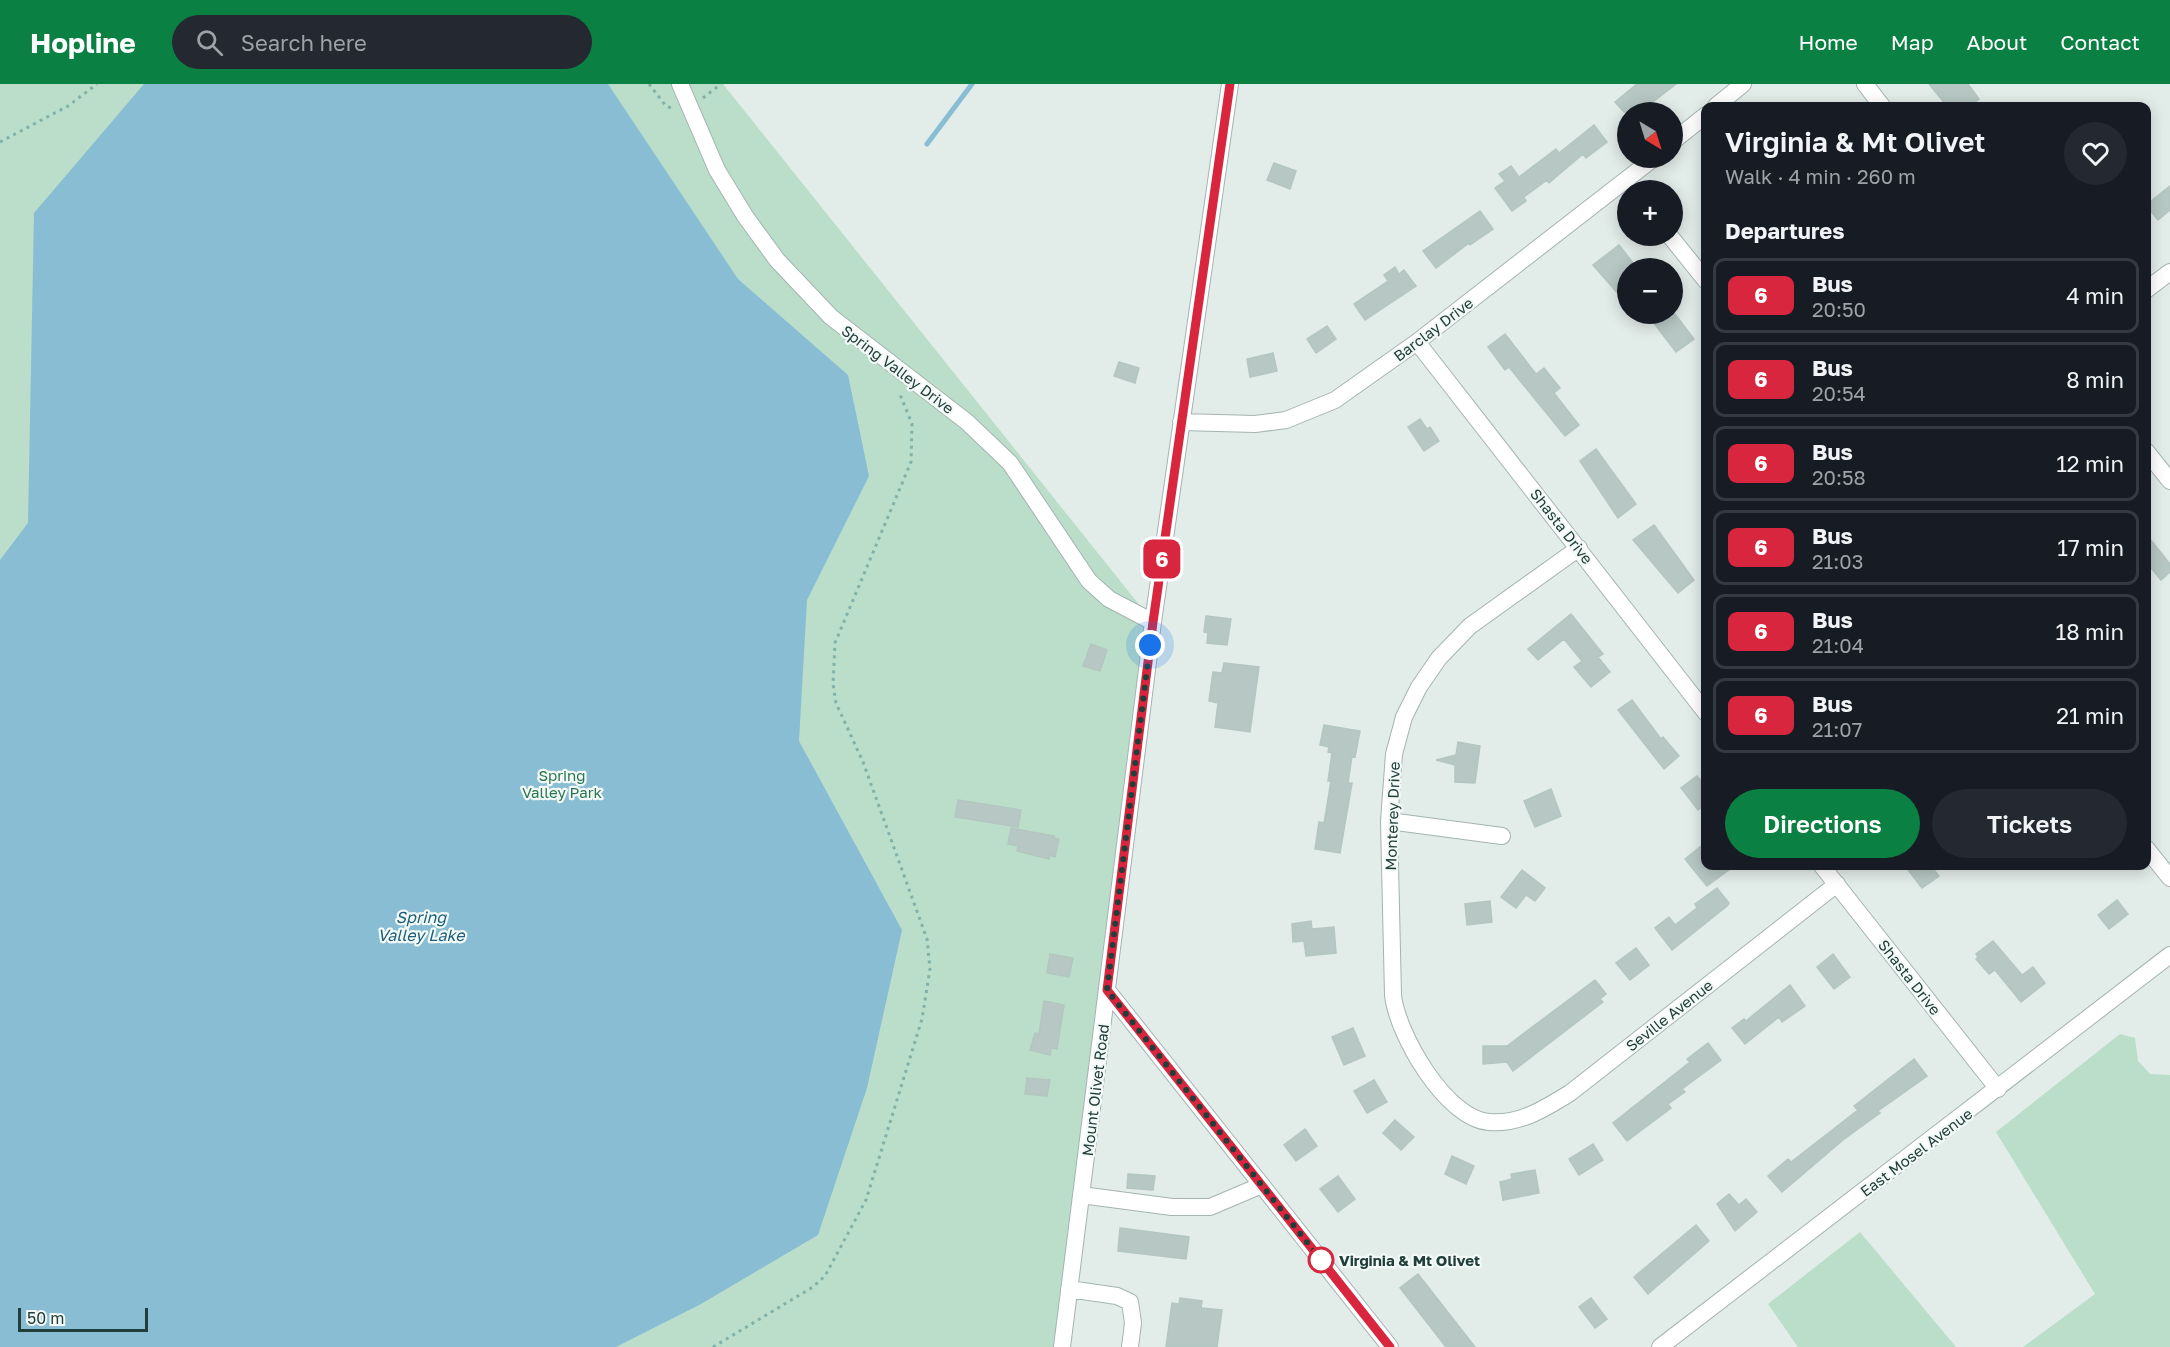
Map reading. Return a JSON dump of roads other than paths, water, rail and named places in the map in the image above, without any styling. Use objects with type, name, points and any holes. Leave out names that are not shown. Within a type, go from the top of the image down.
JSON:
[{"type":"street","name":"Spring Valley Drive","points":[[680,84],[717,170],[745,216],[777,260],[831,316],[967,422],[1010,463],[1089,581],[1109,599],[1153,622]]},
{"type":"street","name":"Mount Olivet Road","points":[[1062,1347],[1153,622],[1230,84]]},
{"type":"street","points":[[1721,102],[1743,84]]},
{"type":"street","points":[[1864,84],[1879,102]]},
{"type":"street","points":[[1683,133],[1701,119]]},
{"type":"street","name":"Barclay Drive","points":[[1635,180],[1645,168]]},
{"type":"street","name":"Barclay Drive","points":[[1181,423],[1255,424],[1286,420],[1316,410],[1352,391],[1617,195]]},
{"type":"street","points":[[1678,246],[1701,275]]},
{"type":"street","points":[[2151,286],[2170,272]]},
{"type":"street","name":"Shasta Drive","points":[[1417,342],[1701,707]]},
{"type":"street","points":[[2151,457],[2170,481]]},
{"type":"street","name":"Monterey Drive","points":[[1490,1123],[1476,1119],[1456,1106],[1432,1080],[1411,1048],[1395,1011],[1389,821],[1394,754],[1404,717],[1419,687],[1439,658],[1470,626],[1579,548]]},
{"type":"street","points":[[1389,821],[1502,836]]},
{"type":"street","points":[[2151,854],[2170,878]]},
{"type":"street","name":"Shasta Drive","points":[[1825,870],[1998,1089]]},
{"type":"street","name":"Seville Avenue","points":[[1490,1123],[1521,1118],[1542,1110],[1570,1093],[1837,884]]},
{"type":"street","name":"East Mosel Avenue","points":[[1660,1347],[2170,955]]},
{"type":"street","points":[[1107,990],[1390,1347]]},
{"type":"street","points":[[1081,1195],[1172,1207],[1210,1207],[1262,1185]]},
{"type":"street","points":[[1069,1289],[1117,1296],[1131,1302],[1133,1323],[1130,1347]]},
{"type":"water","name":"Spring Valley Lake","points":[[144,84],[608,84],[738,279],[848,375],[869,476],[807,600],[799,741],[902,930],[867,1088],[818,1235],[701,1304],[616,1347],[0,1347],[0,560],[28,523],[34,213]]},
{"type":"waterway","points":[[927,144],[972,84]]},
{"type":"place","name":"Virginia & Mt Olivet","points":[[1321,1260]]},
{"type":"park label","name":"Spring Valley Park","points":[[562,784]]}]
